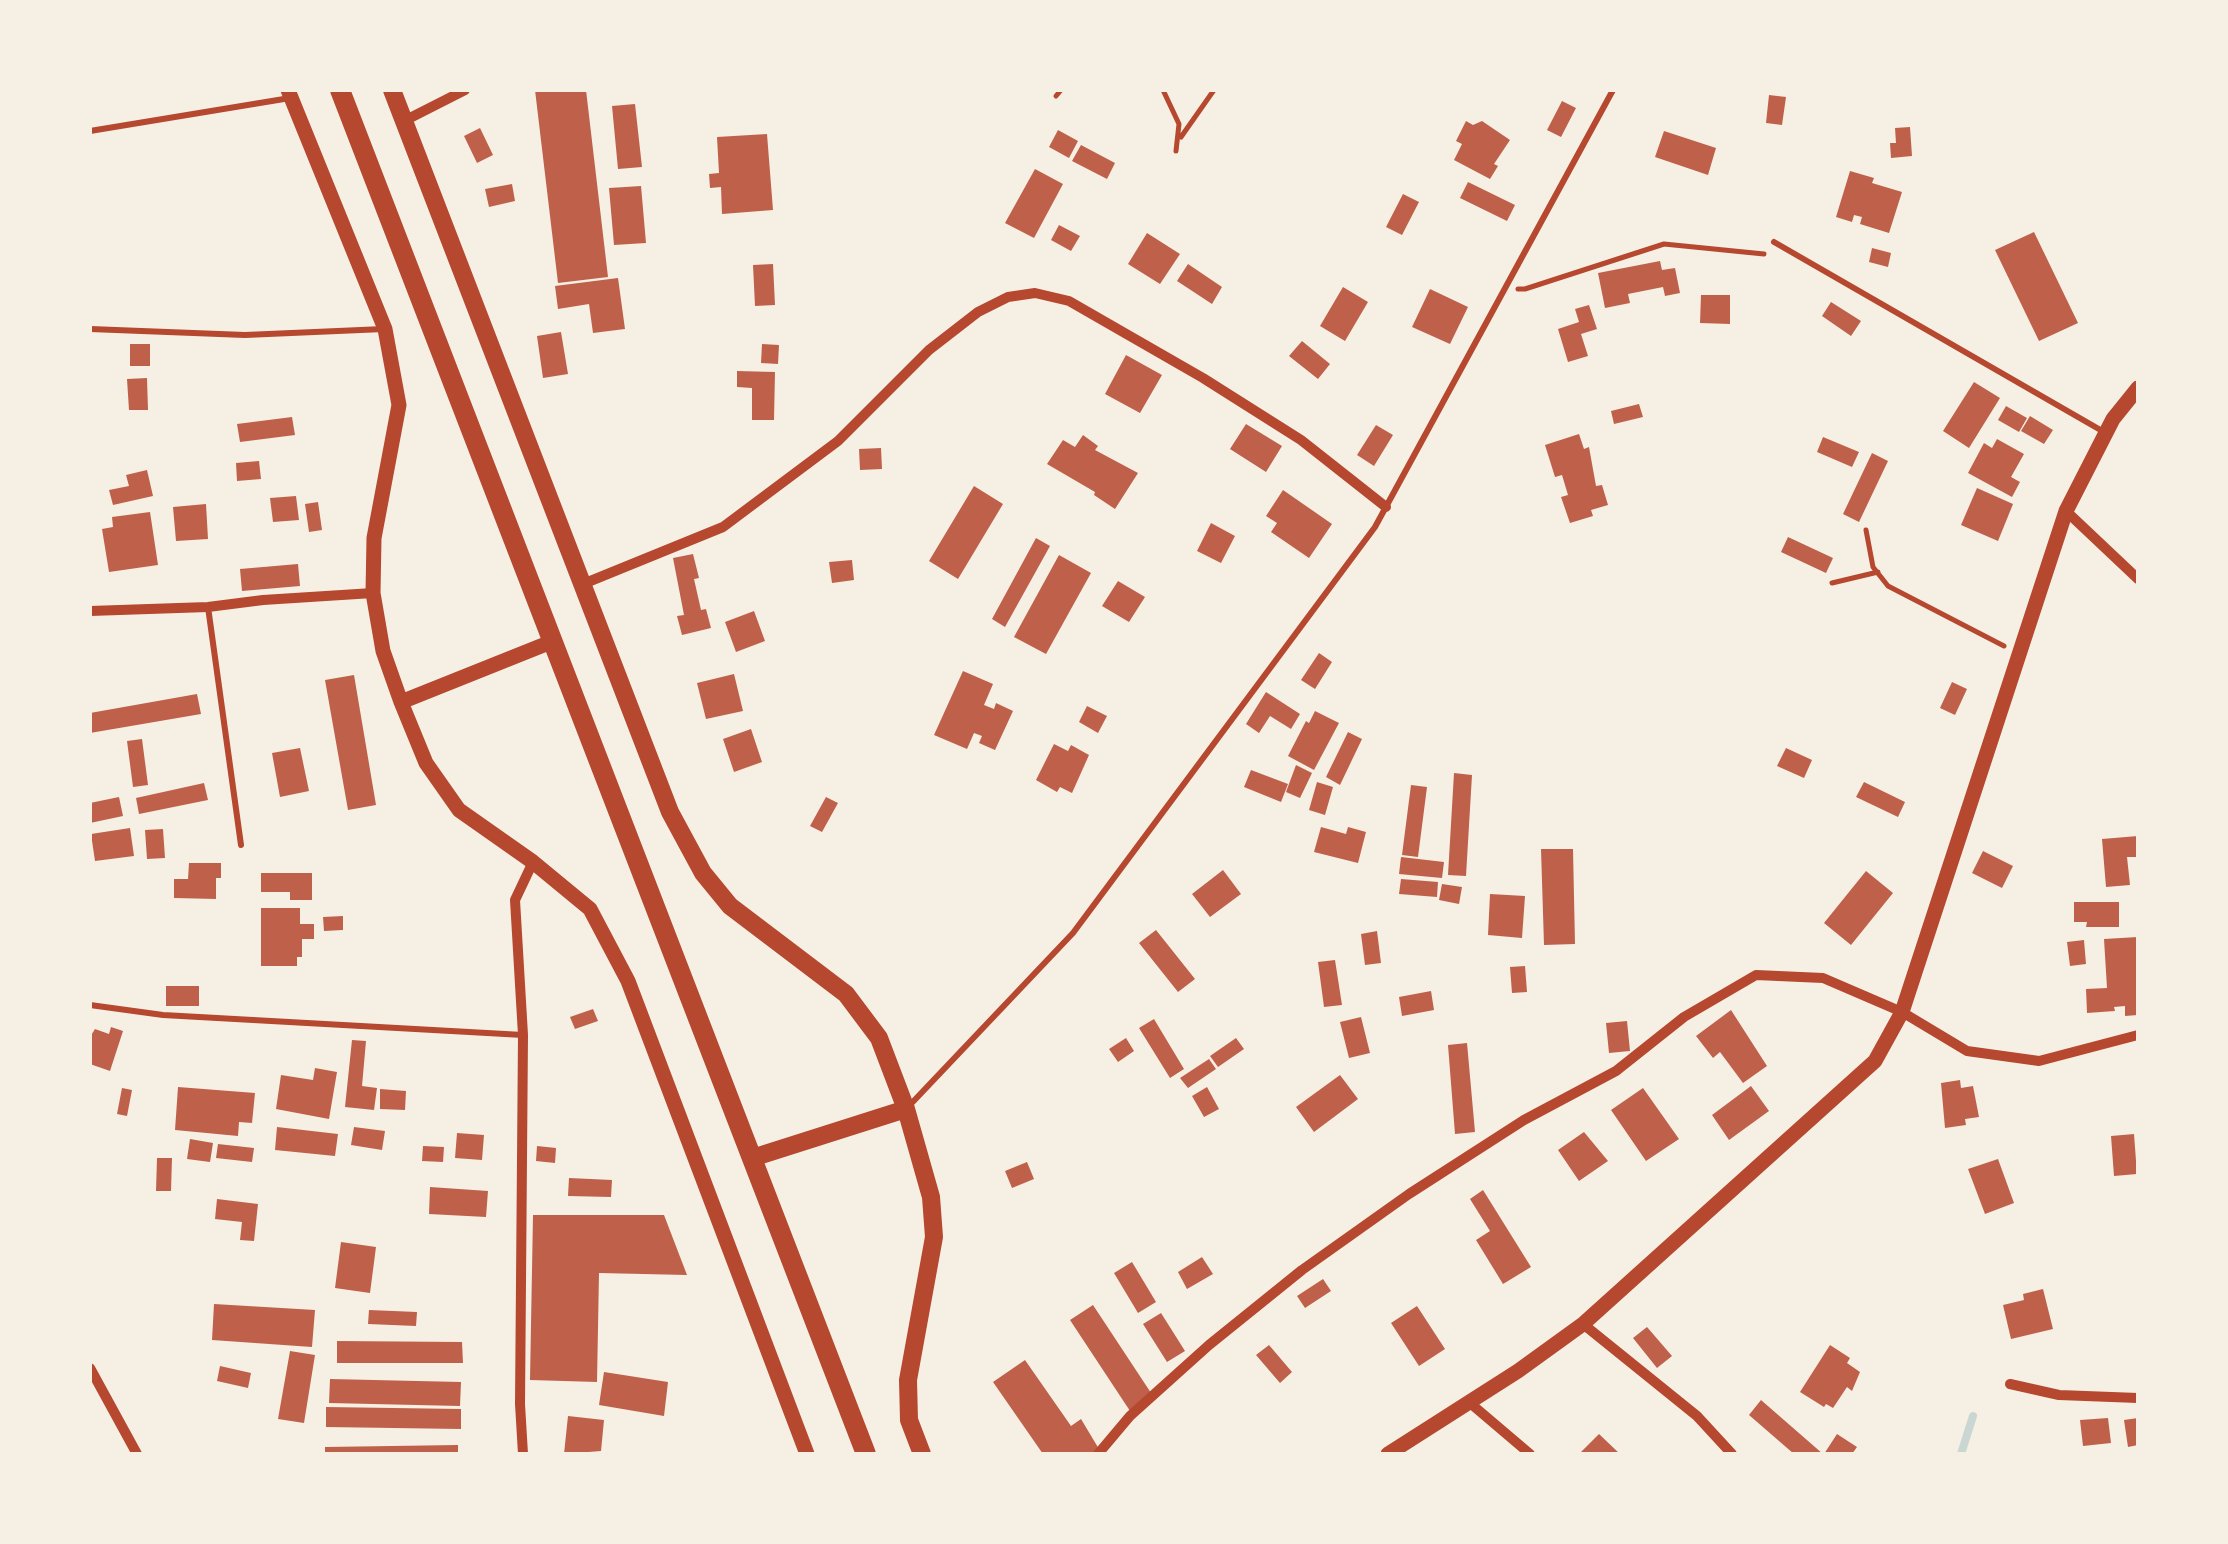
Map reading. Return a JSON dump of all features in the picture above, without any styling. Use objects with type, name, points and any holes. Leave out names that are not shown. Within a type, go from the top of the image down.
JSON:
[{"type":"main road","points":[[340,90],[866,1454]]},
{"type":"main road","points":[[392,90],[670,812],[702,873],[730,906],[846,994],[879,1038],[906,1109],[931,1197],[934,1237],[908,1380],[909,1420],[922,1454]]},
{"type":"main road","points":[[752,1158],[906,1109]]},
{"type":"street","points":[[404,122],[465,90]]},
{"type":"street","points":[[289,94],[385,329],[399,405],[374,538],[374,593],[383,651],[400,702],[426,762],[459,810],[533,862],[590,909],[628,982],[806,1454]]},
{"type":"street","points":[[583,584],[723,527],[838,440],[929,350],[978,312],[1008,297],[1035,293],[1070,300],[1203,378],[1300,440],[1386,507]]},
{"type":"street","points":[[1388,1454],[1470,1403],[1583,1324],[1875,1061],[1902,1012],[2066,511],[2105,433],[2138,388]]},
{"type":"street","points":[[2066,511],[2138,579]]},
{"type":"street","points":[[90,611],[208,607],[374,593]]},
{"type":"street","points":[[400,702],[551,642]]},
{"type":"street","points":[[523,1454],[523,1035],[515,900],[533,862]]},
{"type":"street","points":[[1098,1454],[1130,1416],[1302,1270],[1409,1194],[1524,1120],[1616,1071],[1684,1017],[1756,975],[1823,978],[1902,1012],[1967,1051],[2040,1060],[2138,1035]]},
{"type":"street","points":[[1583,1324],[1697,1416],[1732,1454]]},
{"type":"street","points":[[90,1368],[136,1454]]},
{"type":"street","points":[[2010,1384],[2059,1396],[2138,1398]]},
{"type":"street","points":[[1470,1403],[1530,1454]]},
{"type":"lane","points":[[906,1109],[1073,933],[1375,527],[1614,90]]},
{"type":"lane","points":[[90,131],[289,94]]},
{"type":"lane","points":[[1774,242],[2105,433]]},
{"type":"lane","points":[[90,329],[245,334],[385,329]]},
{"type":"lane","points":[[208,607],[242,845]]},
{"type":"lane","points":[[90,1005],[163,1015],[523,1035]]},
{"type":"path","points":[[1163,90],[1179,124],[1180,139]]},
{"type":"path","points":[[1176,151],[1214,90]]},
{"type":"path","points":[[1505,287],[1525,290],[1664,244],[1769,254],[1774,242]]},
{"type":"path","points":[[1866,530],[1878,572],[1888,586],[2020,654]]},
{"type":"path","points":[[1832,583],[1878,572]]},
{"type":"building","points":[[535,90],[586,90],[608,277],[558,283]]},
{"type":"building","points":[[1769,95],[1786,97],[1782,125],[1766,123]]},
{"type":"building","points":[[1562,101],[1576,108],[1561,137],[1547,130]]},
{"type":"building","points":[[635,104],[642,167],[618,169],[612,106]]},
{"type":"building","points":[[1466,121],[1473,125],[1482,121],[1510,140],[1494,164],[1498,166],[1490,179],[1454,160],[1462,144],[1456,141]]},
{"type":"building","points":[[1910,127],[1912,156],[1891,158],[1895,128]]},
{"type":"building","points":[[480,128],[493,155],[477,163],[464,136]]},
{"type":"building","points":[[1058,130],[1078,141],[1069,158],[1049,147]]},
{"type":"building","points":[[1664,131],[1716,148],[1708,175],[1655,157]]},
{"type":"building","points":[[767,134],[773,210],[722,214],[721,187],[710,188],[709,174],[719,173],[717,137]]},
{"type":"building","points":[[1081,145],[1115,163],[1107,179],[1072,161]]},
{"type":"building","points":[[1035,169],[1063,184],[1034,238],[1005,223]]},
{"type":"building","points":[[1850,171],[1902,192],[1889,233],[1860,224],[1862,217],[1854,215],[1852,222],[1836,217]]},
{"type":"building","points":[[1468,182],[1515,205],[1507,221],[1460,198]]},
{"type":"building","points":[[512,184],[515,201],[489,207],[485,189]]},
{"type":"building","points":[[641,186],[646,243],[614,245],[609,188]]},
{"type":"building","points":[[1403,194],[1419,202],[1402,235],[1386,227]]},
{"type":"building","points":[[1059,225],[1080,236],[1071,251],[1051,240]]},
{"type":"building","points":[[2034,232],[2078,323],[2039,341],[1995,250]]},
{"type":"building","points":[[1147,233],[1180,254],[1160,284],[1128,264]]},
{"type":"building","points":[[1872,248],[1891,253],[1888,267],[1869,262]]},
{"type":"building","points":[[1660,261],[1662,270],[1675,268],[1680,293],[1665,296],[1663,287],[1628,294],[1630,303],[1605,308],[1598,273]]},
{"type":"building","points":[[773,264],[775,305],[755,306],[753,265]]},
{"type":"building","points":[[1188,264],[1222,287],[1212,304],[1177,281]]},
{"type":"building","points":[[618,278],[625,329],[593,333],[589,304],[558,309],[555,286]]},
{"type":"building","points":[[1343,287],[1368,302],[1345,341],[1320,326]]},
{"type":"building","points":[[1430,289],[1468,307],[1450,344],[1412,327]]},
{"type":"building","points":[[1701,295],[1730,295],[1730,324],[1700,323]]},
{"type":"building","points":[[1831,302],[1861,321],[1851,336],[1822,316]]},
{"type":"building","points":[[1589,305],[1597,329],[1581,334],[1588,356],[1568,362],[1558,329],[1579,322],[1575,309]]},
{"type":"building","points":[[561,332],[568,374],[543,378],[537,336]]},
{"type":"building","points":[[1302,341],[1330,364],[1318,379],[1289,356]]},
{"type":"building","points":[[130,344],[150,344],[150,366],[130,366]]},
{"type":"building","points":[[762,344],[779,345],[778,364],[761,363]]},
{"type":"building","points":[[1126,355],[1162,375],[1140,413],[1105,394]]},
{"type":"building","points":[[737,371],[775,372],[774,420],[752,420],[752,388],[737,387]]},
{"type":"building","points":[[147,378],[148,410],[129,410],[127,379]]},
{"type":"building","points":[[1974,382],[2000,398],[1969,448],[1943,431]]},
{"type":"building","points":[[1639,404],[1643,417],[1614,424],[1611,411]]},
{"type":"building","points":[[2006,406],[2027,418],[2019,432],[1998,420]]},
{"type":"building","points":[[2030,416],[2053,430],[2044,444],[2021,431]]},
{"type":"building","points":[[292,417],[295,435],[240,442],[237,424]]},
{"type":"building","points":[[1246,424],[1282,446],[1266,472],[1230,449]]},
{"type":"building","points":[[1376,425],[1393,435],[1374,466],[1357,455]]},
{"type":"building","points":[[1579,434],[1584,449],[1589,447],[1596,486],[1602,485],[1608,505],[1591,510],[1593,516],[1570,523],[1561,497],[1568,495],[1562,475],[1555,477],[1545,445]]},
{"type":"building","points":[[1083,435],[1098,446],[1095,450],[1138,473],[1115,509],[1095,492],[1047,464],[1063,440],[1075,447]]},
{"type":"building","points":[[1823,437],[1859,452],[1852,467],[1817,452]]},
{"type":"building","points":[[1997,439],[2024,454],[2011,477],[2020,482],[2012,497],[1968,473],[1984,443],[1992,448]]},
{"type":"building","points":[[881,448],[882,469],[860,470],[859,449]]},
{"type":"building","points":[[1872,453],[1888,461],[1859,522],[1843,514]]},
{"type":"building","points":[[259,461],[261,479],[237,481],[236,463]]},
{"type":"building","points":[[147,470],[153,496],[113,505],[109,490],[129,486],[126,475]]},
{"type":"building","points":[[974,486],[1003,504],[958,579],[929,561]]},
{"type":"building","points":[[1977,488],[2013,504],[1998,541],[1961,525]]},
{"type":"building","points":[[1283,490],[1332,524],[1309,558],[1271,532],[1277,523],[1266,516]]},
{"type":"building","points":[[296,496],[299,520],[273,522],[270,498]]},
{"type":"building","points":[[318,502],[322,530],[309,532],[305,504]]},
{"type":"building","points":[[206,504],[208,539],[176,541],[173,507]]},
{"type":"building","points":[[150,512],[158,565],[109,572],[102,529],[113,527],[112,517]]},
{"type":"building","points":[[1211,523],[1235,536],[1221,563],[1197,551]]},
{"type":"building","points":[[1788,537],[1833,558],[1826,573],[1781,552]]},
{"type":"building","points":[[1036,538],[1050,546],[1005,627],[992,619]]},
{"type":"building","points":[[693,554],[701,610],[706,609],[711,628],[682,635],[677,616],[684,615],[673,558]]},
{"type":"building","points":[[1059,555],[1091,573],[1046,654],[1014,637]]},
{"type":"building","points":[[852,560],[854,580],[832,583],[829,562]]},
{"type":"building","points":[[298,564],[300,586],[242,591],[240,569]]},
{"type":"building","points":[[1118,581],[1145,597],[1129,622],[1102,606]]},
{"type":"building","points":[[754,611],[765,641],[736,652],[725,622]]},
{"type":"building","points":[[1319,653],[1332,662],[1315,689],[1301,680]]},
{"type":"building","points":[[963,671],[993,684],[984,705],[994,709],[996,703],[1013,711],[995,750],[979,743],[982,736],[974,733],[967,749],[934,735]]},
{"type":"building","points":[[734,674],[743,711],[706,719],[697,683]]},
{"type":"building","points":[[354,675],[376,805],[348,810],[325,680]]},
{"type":"building","points":[[1952,682],[1967,689],[1955,715],[1940,708]]},
{"type":"building","points":[[1266,692],[1300,714],[1291,729],[1270,716],[1259,733],[1246,724]]},
{"type":"building","points":[[197,694],[201,714],[90,733],[90,713]]},
{"type":"building","points":[[1087,706],[1107,716],[1098,733],[1079,722]]},
{"type":"building","points":[[1315,711],[1339,723],[1314,770],[1288,756]]},
{"type":"building","points":[[751,729],[762,762],[734,772],[723,739]]},
{"type":"building","points":[[1348,732],[1362,739],[1340,785],[1326,777]]},
{"type":"building","points":[[142,739],[148,785],[133,787],[127,741]]},
{"type":"building","points":[[1054,744],[1068,751],[1071,745],[1089,755],[1072,793],[1060,787],[1057,792],[1036,780]]},
{"type":"building","points":[[300,748],[309,791],[280,797],[272,753]]},
{"type":"building","points":[[1786,748],[1812,760],[1804,778],[1777,766]]},
{"type":"building","points":[[1296,765],[1312,773],[1300,798],[1286,792]]},
{"type":"building","points":[[1251,770],[1288,784],[1281,802],[1244,787]]},
{"type":"building","points":[[1454,773],[1472,775],[1466,876],[1448,875]]},
{"type":"building","points":[[1317,782],[1333,787],[1325,815],[1309,810]]},
{"type":"building","points":[[1864,782],[1905,802],[1898,817],[1856,797]]},
{"type":"building","points":[[204,783],[208,800],[139,814],[136,798]]},
{"type":"building","points":[[1411,785],[1427,787],[1418,857],[1402,855]]},
{"type":"building","points":[[119,797],[123,816],[90,823],[90,803]]},
{"type":"building","points":[[826,797],[838,803],[822,832],[810,826]]},
{"type":"building","points":[[1321,827],[1346,834],[1348,827],[1366,832],[1358,863],[1314,852]]},
{"type":"building","points":[[130,828],[134,856],[95,861],[91,834]]},
{"type":"building","points":[[163,829],[165,858],[147,859],[145,830]]},
{"type":"building","points":[[2138,836],[2138,857],[2127,857],[2130,885],[2106,887],[2102,839]]},
{"type":"building","points":[[1541,849],[1573,849],[1575,944],[1544,945]]},
{"type":"building","points":[[1983,851],[2013,866],[2002,888],[1972,873]]},
{"type":"building","points":[[1401,857],[1444,862],[1442,878],[1399,874]]},
{"type":"building","points":[[189,863],[221,863],[216,899],[174,898],[174,879],[188,879]]},
{"type":"building","points":[[1223,870],[1241,894],[1210,917],[1192,894]]},
{"type":"building","points":[[1866,871],[1893,893],[1851,945],[1824,923]]},
{"type":"building","points":[[261,873],[312,873],[312,900],[290,900],[290,892],[261,892]]},
{"type":"building","points":[[1401,879],[1438,882],[1437,897],[1399,894]]},
{"type":"building","points":[[1442,884],[1462,887],[1459,904],[1439,900]]},
{"type":"building","points":[[1490,894],[1525,896],[1522,938],[1488,935]]},
{"type":"building","points":[[2074,902],[2119,902],[2119,927],[2086,927],[2087,922],[2074,922]]},
{"type":"building","points":[[261,908],[300,908],[300,924],[314,924],[314,939],[302,939],[302,957],[297,957],[297,966],[261,966]]},
{"type":"building","points":[[343,916],[343,930],[324,931],[323,917]]},
{"type":"building","points":[[1156,930],[1195,979],[1178,992],[1139,943]]},
{"type":"building","points":[[1377,931],[1381,963],[1365,965],[1361,934]]},
{"type":"building","points":[[2138,937],[2138,1015],[2125,1016],[2125,1006],[2114,1007],[2115,1011],[2087,1013],[2086,989],[2107,988],[2104,939]]},
{"type":"building","points":[[2084,940],[2086,964],[2070,966],[2067,942]]},
{"type":"building","points":[[1335,960],[1342,1005],[1324,1007],[1318,962]]},
{"type":"building","points":[[1525,966],[1527,992],[1512,993],[1510,967]]},
{"type":"building","points":[[166,986],[199,986],[199,1006],[166,1006]]},
{"type":"building","points":[[1431,991],[1434,1010],[1402,1016],[1399,997]]},
{"type":"building","points":[[593,1009],[598,1021],[575,1029],[570,1017]]},
{"type":"building","points":[[1731,1010],[1767,1066],[1743,1083],[1720,1052],[1713,1058],[1696,1036]]},
{"type":"building","points":[[1361,1017],[1370,1053],[1349,1058],[1340,1022]]},
{"type":"building","points":[[1154,1019],[1184,1069],[1170,1078],[1139,1028]]},
{"type":"building","points":[[1627,1021],[1630,1051],[1609,1053],[1606,1023]]},
{"type":"building","points":[[111,1027],[123,1031],[110,1071],[90,1064],[90,1037],[95,1029],[109,1034]]},
{"type":"building","points":[[1126,1038],[1134,1051],[1118,1062],[1109,1049]]},
{"type":"building","points":[[1236,1038],[1244,1049],[1218,1067],[1210,1056]]},
{"type":"building","points":[[352,1040],[366,1041],[362,1086],[377,1088],[374,1110],[345,1107]]},
{"type":"building","points":[[1467,1043],[1475,1132],[1455,1134],[1448,1045]]},
{"type":"building","points":[[1209,1059],[1216,1069],[1188,1088],[1180,1078]]},
{"type":"building","points":[[315,1068],[337,1072],[329,1119],[276,1109],[281,1075],[313,1080]]},
{"type":"building","points":[[1340,1075],[1358,1099],[1314,1132],[1296,1107]]},
{"type":"building","points":[[1960,1080],[1961,1088],[1973,1086],[1979,1117],[1965,1119],[1966,1125],[1945,1128],[1941,1083]]},
{"type":"building","points":[[1751,1086],[1769,1111],[1729,1140],[1712,1115]]},
{"type":"building","points":[[178,1087],[255,1093],[252,1123],[239,1122],[238,1136],[175,1130]]},
{"type":"building","points":[[1207,1087],[1219,1109],[1204,1117],[1192,1096]]},
{"type":"building","points":[[122,1088],[132,1090],[127,1116],[117,1114]]},
{"type":"building","points":[[1643,1088],[1679,1139],[1646,1161],[1611,1110]]},
{"type":"building","points":[[380,1089],[406,1091],[405,1110],[380,1109]]},
{"type":"building","points":[[277,1127],[338,1134],[335,1156],[275,1150]]},
{"type":"building","points":[[354,1127],[385,1131],[382,1150],[351,1145]]},
{"type":"building","points":[[1584,1132],[1608,1161],[1579,1181],[1558,1150]]},
{"type":"building","points":[[457,1133],[484,1135],[482,1160],[455,1158]]},
{"type":"building","points":[[2134,1134],[2137,1174],[2114,1176],[2111,1136]]},
{"type":"building","points":[[190,1139],[213,1143],[210,1162],[187,1159]]},
{"type":"building","points":[[218,1144],[254,1148],[252,1162],[216,1158]]},
{"type":"building","points":[[423,1146],[444,1147],[443,1162],[422,1161]]},
{"type":"building","points":[[537,1146],[556,1148],[555,1163],[536,1161]]},
{"type":"building","points":[[157,1158],[172,1158],[171,1191],[156,1191]]},
{"type":"building","points":[[1998,1159],[2014,1203],[1985,1214],[1968,1169]]},
{"type":"building","points":[[1027,1162],[1034,1179],[1012,1188],[1005,1171]]},
{"type":"building","points":[[569,1178],[612,1180],[611,1197],[568,1196]]},
{"type":"building","points":[[430,1187],[488,1191],[486,1217],[429,1214]]},
{"type":"building","points":[[1483,1190],[1531,1267],[1503,1284],[1476,1240],[1490,1231],[1470,1199]]},
{"type":"building","points":[[217,1199],[258,1204],[254,1241],[240,1240],[242,1222],[215,1219]]},
{"type":"building","points":[[533,1215],[664,1215],[687,1275],[599,1273],[597,1382],[530,1380]]},
{"type":"building","points":[[341,1242],[376,1247],[370,1293],[335,1288]]},
{"type":"building","points":[[1202,1257],[1213,1274],[1187,1289],[1178,1272]]},
{"type":"building","points":[[1132,1262],[1156,1302],[1138,1313],[1114,1273]]},
{"type":"building","points":[[1323,1279],[1331,1291],[1305,1308],[1297,1296]]},
{"type":"building","points":[[2043,1289],[2053,1329],[2011,1339],[2003,1305],[2024,1300],[2023,1294]]},
{"type":"building","points":[[214,1304],[315,1310],[312,1347],[212,1340]]},
{"type":"building","points":[[1093,1305],[1155,1399],[1132,1414],[1070,1320]]},
{"type":"building","points":[[1417,1306],[1445,1349],[1419,1366],[1391,1323]]},
{"type":"building","points":[[369,1310],[417,1312],[416,1326],[368,1324]]},
{"type":"building","points":[[1161,1313],[1185,1351],[1167,1362],[1143,1324]]},
{"type":"building","points":[[1647,1327],[1672,1356],[1657,1368],[1633,1338]]},
{"type":"building","points":[[337,1341],[462,1342],[463,1363],[337,1363]]},
{"type":"building","points":[[1269,1345],[1292,1372],[1280,1383],[1256,1355]]},
{"type":"building","points":[[1830,1345],[1850,1358],[1847,1363],[1860,1372],[1852,1391],[1847,1387],[1833,1408],[1826,1404],[1824,1407],[1800,1392]]},
{"type":"building","points":[[290,1351],[315,1355],[304,1423],[278,1419]]},
{"type":"building","points":[[1025,1360],[1071,1426],[1081,1419],[1102,1454],[1043,1454],[993,1382]]},
{"type":"building","points":[[220,1366],[251,1373],[248,1388],[217,1381]]},
{"type":"building","points":[[604,1372],[668,1382],[664,1416],[599,1405]]},
{"type":"building","points":[[330,1379],[461,1382],[460,1406],[329,1403]]},
{"type":"building","points":[[1761,1400],[1823,1454],[1794,1454],[1749,1415]]},
{"type":"building","points":[[326,1407],[461,1409],[461,1429],[326,1427]]},
{"type":"building","points":[[568,1416],[604,1420],[601,1451],[564,1454]]},
{"type":"building","points":[[2108,1418],[2111,1443],[2083,1446],[2080,1420]]},
{"type":"building","points":[[2138,1418],[2138,1445],[2128,1447],[2124,1420]]},
{"type":"building","points":[[1599,1434],[1620,1454],[1579,1454]]},
{"type":"building","points":[[1837,1434],[1857,1447],[1852,1454],[1824,1454]]},
{"type":"building","points":[[458,1445],[458,1454],[325,1454],[325,1447]]},
{"type":"waterway","points":[[1961,1454],[1973,1416]]}]
